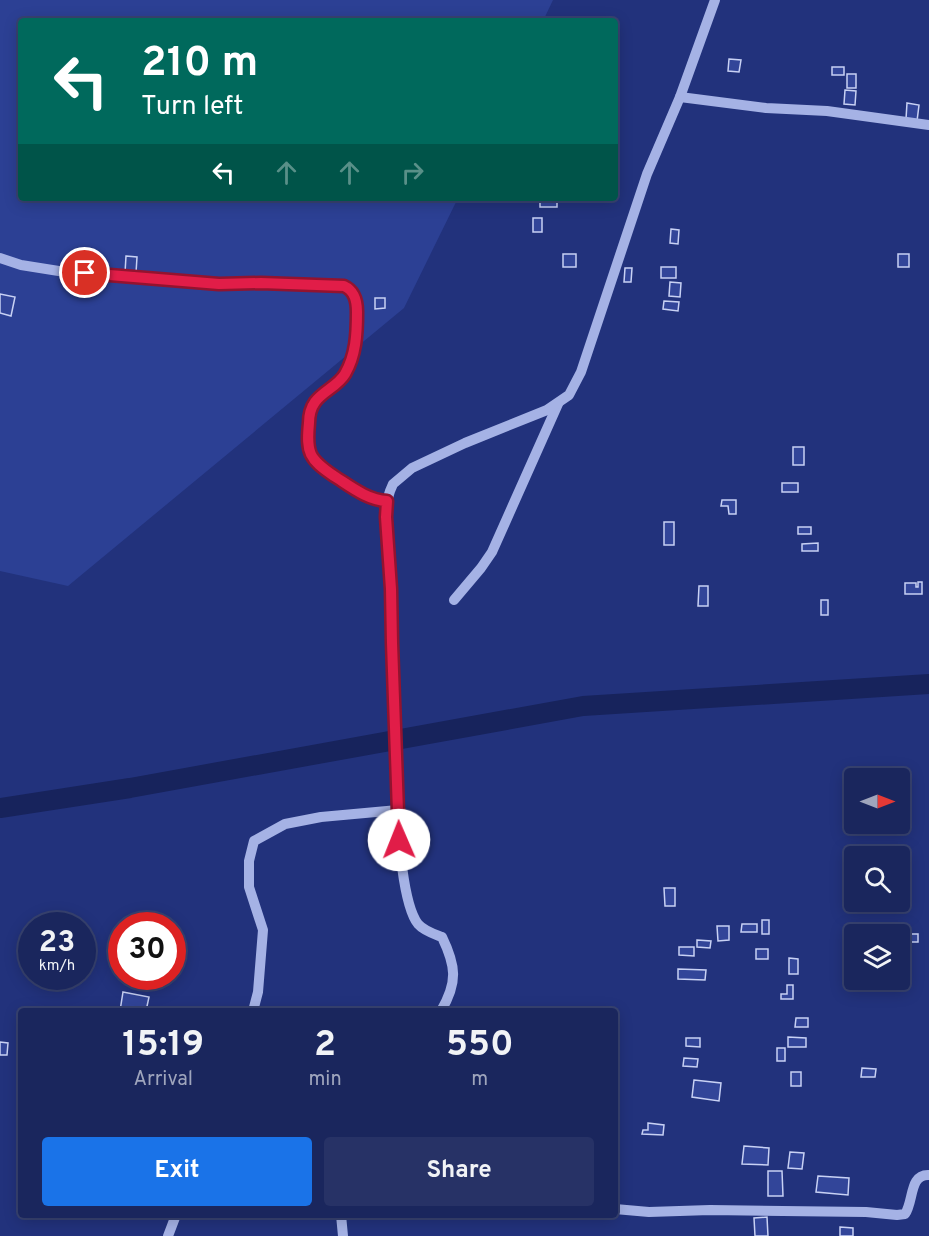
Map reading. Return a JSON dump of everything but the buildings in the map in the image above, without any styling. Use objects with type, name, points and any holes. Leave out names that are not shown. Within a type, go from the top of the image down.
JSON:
[{"type":"street","points":[[443,1008],[455,976],[451,954],[442,937],[427,931],[417,923],[409,903],[398,835],[387,501],[393,484],[412,468],[465,443],[547,411],[569,395],[581,372],[647,174],[680,97],[714,0]]},
{"type":"street","points":[[680,97],[766,108],[827,111],[929,125]]},
{"type":"street","points":[[0,258],[65,272],[219,284],[323,285],[344,286],[351,289],[357,307],[353,360],[343,378],[314,403],[310,411],[308,450],[314,461],[351,487],[375,499],[387,501]]},
{"type":"street","points":[[454,600],[482,568],[492,552],[558,404]]},
{"type":"street","points":[[254,1008],[258,992],[262,930],[249,887],[249,861],[254,841],[285,824],[321,817],[398,810]]},
{"type":"street","points":[[618,1209],[649,1212],[710,1210],[866,1212],[897,1215],[905,1214],[910,1207],[918,1178],[925,1174],[929,1175]]},
{"type":"street","points":[[168,1236],[175,1218]]},
{"type":"street","points":[[341,1218],[343,1236]]},
{"type":"shaded area","points":[[0,0],[553,0],[544,18],[18,18],[18,201],[457,201],[404,308],[68,586],[0,571]]},
{"type":"waterway","points":[[0,808],[130,788],[583,706],[929,684]]},
{"type":"route","points":[[85,273],[219,284],[344,286],[351,289],[355,296],[357,330],[353,360],[343,378],[314,403],[310,411],[307,439],[308,450],[314,461],[328,472],[360,493],[387,501],[399,840]]}]
